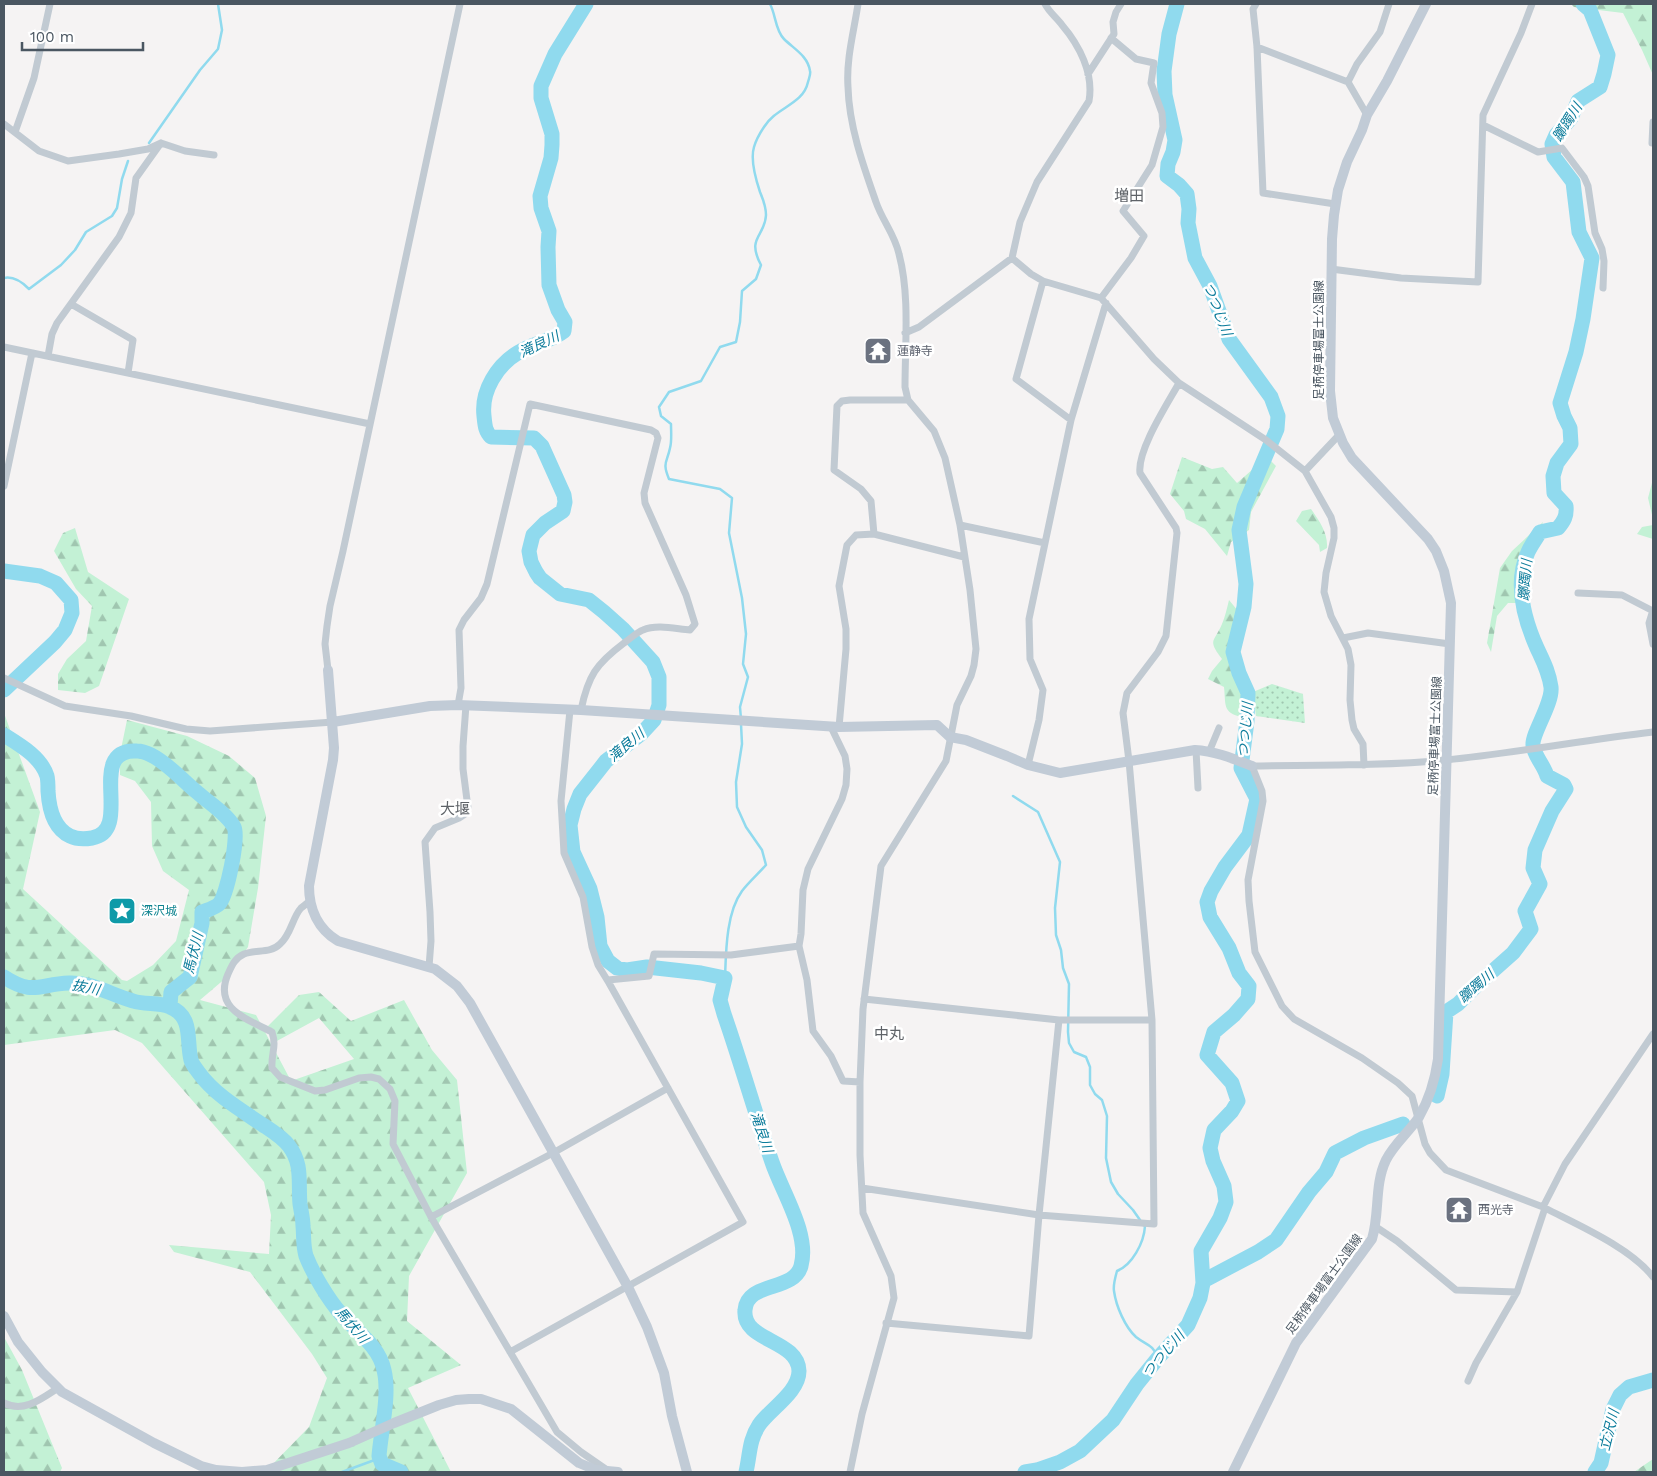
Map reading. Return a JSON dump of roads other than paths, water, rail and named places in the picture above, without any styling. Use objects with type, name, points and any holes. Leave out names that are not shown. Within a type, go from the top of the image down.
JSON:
[{"type":"street","points":[[15,132],[34,78],[50,4]]},
{"type":"street","points":[[460,4],[330,606],[326,644],[333,722],[333,760],[311,872],[309,886],[310,901],[315,916],[330,936],[338,941],[429,968],[447,977],[457,986],[470,1003],[628,1287],[647,1327],[664,1373],[672,1416],[688,1472]]},
{"type":"street","points":[[850,1472],[862,1414],[894,1298],[891,1276],[863,1213],[862,1188],[860,1082],[864,999],[881,866],[946,761],[957,705],[971,676],[976,649],[970,590],[960,525],[942,447],[934,432],[908,400],[905,387],[903,272],[897,244],[878,208],[865,171],[850,112],[848,67],[858,4]]},
{"type":"street","points":[[905,333],[919,327],[1012,258],[1020,222],[1037,182],[1089,100],[1091,93],[1082,54],[1072,36],[1045,4]]},
{"type":"street","points":[[1088,74],[1114,34],[1113,22],[1121,4]]},
{"type":"street","points":[[1256,4],[1253,9],[1257,47],[1263,193],[1335,204]]},
{"type":"street","points":[[1348,82],[1357,64],[1380,32],[1389,4]]},
{"type":"street","name":"足柄停車場富士公園線","points":[[1232,1472],[1296,1343],[1372,1239],[1376,1227],[1378,1181],[1386,1160],[1418,1117],[1433,1087],[1438,1059],[1451,603],[1439,556],[1428,540],[1352,458],[1339,435],[1333,418],[1330,391],[1332,239],[1338,190],[1346,162],[1362,130],[1367,115],[1387,81],[1426,4]]},
{"type":"street","points":[[1331,269],[1401,278],[1478,282],[1483,115],[1521,33],[1532,4]]},
{"type":"street","points":[[1028,765],[1039,720],[1043,690],[1030,659],[1029,619],[1045,543],[1071,420],[1103,300],[1144,236],[1123,211],[1152,165],[1163,126],[1162,113],[1151,83],[1154,64],[1136,59],[1112,38]]},
{"type":"street","points":[[1257,47],[1348,82],[1367,115]]},
{"type":"street","points":[[1652,143],[1653,122]]},
{"type":"street","points":[[4,124],[39,152],[68,161],[148,149],[162,143],[185,151],[214,154]]},
{"type":"street","points":[[1483,125],[1538,152],[1562,148],[1584,177],[1588,186],[1595,233],[1602,249],[1604,261],[1603,288]]},
{"type":"street","points":[[48,356],[52,334],[57,323],[119,237],[131,213],[136,178],[162,143]]},
{"type":"street","points":[[1012,258],[1031,274],[1043,281],[1103,300],[1141,345],[1180,383],[1266,440],[1305,471],[1334,528],[1334,538],[1324,592],[1331,616],[1348,649],[1351,665],[1350,700],[1354,729],[1363,744],[1364,765]]},
{"type":"street","points":[[1043,281],[1016,379],[1071,420]]},
{"type":"street","points":[[71,304],[133,340],[128,373]]},
{"type":"street","points":[[4,346],[370,424]]},
{"type":"street","points":[[4,486],[32,353]]},
{"type":"street","points":[[862,1188],[1038,1215],[1154,1224],[1152,1020],[1129,760],[1123,713],[1127,693],[1158,652],[1166,636],[1177,533],[1176,528],[1140,473],[1139,467],[1150,435],[1180,383]]},
{"type":"street","points":[[874,534],[871,501],[861,488],[834,470],[837,406],[842,401],[850,400],[908,400]]},
{"type":"street","points":[[429,968],[431,941],[425,842],[435,828],[459,818],[465,814],[468,808],[463,770],[459,630],[464,620],[481,598],[487,584],[530,404],[651,430],[656,433],[658,438],[644,493],[645,503],[686,595],[695,624],[690,630],[654,627],[642,630],[605,658],[593,674],[575,710],[561,801],[564,853],[583,897],[592,948],[598,965],[743,1222],[510,1352]]},
{"type":"street","points":[[1305,471],[1339,435]]},
{"type":"street","points":[[960,525],[1045,543]]},
{"type":"street","points":[[860,1082],[843,1082],[831,1056],[813,1031],[807,980],[799,946],[803,890],[808,868],[842,799],[846,785],[847,770],[845,756],[834,727],[846,649],[846,621],[838,586],[847,545],[856,535],[874,534],[964,557]]},
{"type":"street","points":[[1578,593],[1622,595],[1653,610],[1650,623],[1653,644]]},
{"type":"street","points":[[1343,638],[1368,633],[1450,644]]},
{"type":"street","points":[[4,678],[65,706],[131,716],[186,729],[210,731],[333,722],[430,706],[462,705],[575,710],[834,727],[937,725],[950,738],[966,740],[1028,765],[1060,773],[1196,750],[1209,752],[1246,764],[1364,765],[1446,760],[1653,732]]},
{"type":"street","points":[[1209,752],[1219,728]]},
{"type":"street","points":[[1196,750],[1198,788]]},
{"type":"street","points":[[1246,764],[1262,791],[1263,801],[1248,880],[1255,952],[1282,1006],[1294,1019],[1362,1058],[1398,1082],[1412,1096],[1425,1144],[1430,1153],[1446,1170],[1544,1207],[1622,1249],[1640,1262],[1653,1277]]},
{"type":"street","points":[[310,901],[300,909],[291,928],[280,944],[269,951],[246,953],[235,959],[227,976],[225,1000],[233,1011],[272,1032],[276,1042],[271,1059],[272,1068],[280,1077],[314,1091],[325,1090],[359,1078],[372,1077],[379,1079],[390,1090],[395,1101],[393,1144],[431,1217],[510,1352],[557,1432],[581,1452],[614,1472]]},
{"type":"street","points":[[608,980],[649,976],[654,954],[724,955],[799,946]]},
{"type":"street","points":[[864,999],[1059,1020],[1152,1020]]},
{"type":"street","points":[[886,1323],[1029,1336],[1038,1215],[1059,1020]]},
{"type":"street","points":[[1468,1381],[1476,1363],[1517,1292],[1544,1207],[1565,1164],[1653,1034]]},
{"type":"street","points":[[431,1217],[668,1088]]},
{"type":"street","points":[[1376,1227],[1397,1241],[1456,1290],[1517,1292]]},
{"type":"street","points":[[4,1316],[18,1342],[42,1372],[58,1388],[74,1400],[154,1443],[216,1471],[242,1472],[267,1470],[349,1443],[439,1405],[456,1400],[481,1399],[511,1409],[579,1462],[596,1470],[614,1472]]},
{"type":"street","points":[[4,1403],[16,1407],[24,1406],[37,1402],[58,1388]]},
{"type":"waterway","points":[[149,143],[200,70],[218,49],[222,30],[218,4]]},
{"type":"waterway","name":"滝良川","points":[[586,4],[555,54],[541,86],[541,98],[552,134],[551,158],[540,196],[541,208],[549,231],[549,285],[558,310],[565,322],[564,331],[553,338],[524,349],[511,357],[497,371],[485,397],[484,419],[486,430],[491,437],[534,438],[542,446],[564,495],[563,511],[545,523],[533,535],[529,551],[531,562],[540,578],[560,594],[589,600],[604,612],[623,629],[653,662],[659,677],[659,705],[654,720],[642,733],[606,761],[580,794],[570,825],[573,852],[590,889],[597,917],[600,946],[608,961],[617,968],[627,970],[647,967],[701,973],[725,978],[720,1000],[724,1014],[776,1174],[794,1213],[802,1240],[803,1254],[801,1266],[797,1274],[790,1280],[762,1290],[754,1295],[748,1301],[745,1310],[746,1320],[752,1329],[790,1352],[796,1361],[799,1371],[798,1379],[789,1393],[759,1425],[752,1442],[746,1472]]},
{"type":"waterway","points":[[741,719],[740,707],[748,677],[743,664],[746,634],[742,598],[729,533],[732,498],[720,489],[669,479],[665,466],[671,442],[671,424],[661,416],[659,407],[669,392],[701,381],[720,347],[736,342],[740,322],[742,291],[756,279],[761,265],[755,248],[765,222],[766,212],[754,170],[754,147],[769,120],[801,96],[805,90],[810,73],[809,66],[804,57],[781,35],[770,4]]},
{"type":"waterway","name":"つつじ川","points":[[1025,1472],[1060,1462],[1080,1451],[1113,1420],[1137,1384],[1188,1325],[1200,1298],[1203,1283],[1201,1251],[1220,1218],[1226,1202],[1224,1186],[1213,1161],[1210,1148],[1214,1130],[1232,1111],[1238,1101],[1232,1083],[1207,1055],[1214,1032],[1234,1015],[1248,999],[1249,986],[1239,973],[1229,948],[1210,917],[1207,902],[1225,867],[1249,835],[1257,799],[1241,768],[1247,721],[1248,693],[1239,673],[1233,652],[1244,607],[1246,584],[1239,530],[1244,507],[1277,429],[1278,416],[1271,397],[1229,339],[1210,286],[1195,258],[1188,223],[1187,194],[1167,176],[1168,164],[1175,140],[1165,95],[1164,71],[1169,34],[1177,4]]},
{"type":"waterway","name":"躑躅川","points":[[1437,1096],[1442,1074],[1446,1012],[1458,1004],[1513,953],[1531,929],[1525,911],[1540,884],[1533,868],[1535,850],[1552,811],[1566,789],[1564,785],[1547,776],[1533,745],[1549,701],[1551,687],[1547,671],[1528,625],[1521,588],[1524,564],[1528,552],[1540,532],[1558,528],[1566,513],[1566,506],[1554,493],[1553,476],[1557,463],[1571,444],[1570,428],[1560,403],[1576,352],[1592,258],[1579,232],[1573,182],[1554,157],[1552,144],[1556,135],[1571,118],[1578,101],[1600,87],[1608,55],[1590,10],[1583,4]]},
{"type":"waterway","points":[[4,278],[17,280],[29,289],[61,265],[75,250],[86,232],[112,216],[117,208],[122,179],[128,161]]},
{"type":"waterway","name":"馬伏川","points":[[4,571],[40,576],[56,583],[71,600],[72,613],[65,630],[55,642],[4,690]]},
{"type":"waterway","points":[[725,978],[728,933],[733,910],[742,891],[766,865],[762,850],[746,827],[737,807],[736,782],[742,744],[741,724]]},
{"type":"waterway","name":"馬伏川","points":[[4,735],[29,752],[40,763],[47,776],[49,804],[53,817],[60,828],[72,837],[92,838],[104,832],[110,821],[111,775],[114,762],[122,754],[137,751],[149,754],[164,763],[231,822],[234,827],[235,842],[229,879],[219,904],[202,912],[202,923],[190,977],[171,992],[170,1006]]},
{"type":"waterway","points":[[1013,796],[1038,812],[1060,862],[1055,908],[1056,935],[1061,950],[1063,968],[1069,984],[1069,1043],[1074,1052],[1086,1057],[1090,1067],[1090,1085],[1095,1094],[1102,1100],[1107,1116],[1106,1158],[1111,1182],[1118,1194],[1140,1220]]},
{"type":"waterway","name":"馬伏川","points":[[4,977],[29,988],[77,983],[101,989],[133,1001],[166,1005],[178,1011],[183,1017],[188,1030],[192,1062],[205,1081],[229,1102],[277,1134],[289,1146],[298,1167],[306,1256],[331,1301],[367,1340],[381,1361],[386,1380],[386,1390],[379,1456],[382,1464],[401,1472]]},
{"type":"waterway","name":"躑躅川","points":[[1203,1281],[1258,1252],[1276,1240],[1309,1192],[1326,1172],[1335,1153],[1364,1138],[1403,1124]]},
{"type":"waterway","points":[[1143,1225],[1145,1226],[1140,1246],[1128,1264],[1117,1271],[1114,1291],[1119,1310],[1128,1328],[1136,1337],[1151,1347],[1158,1358]]},
{"type":"waterway","name":"立沢川","points":[[1595,1472],[1601,1463],[1613,1409],[1620,1395],[1629,1387],[1653,1380]]},
{"type":"waterway","points":[[342,1472],[380,1458]]},
{"type":"place","name":"蓮静寺","points":[[878,351]]},
{"type":"place","name":"深沢城","points":[[122,911]]},
{"type":"place","name":"西光寺","points":[[1459,1210]]},
{"type":"district","name":"増田","points":[[1129,196]]},
{"type":"district","name":"大堰","points":[[455,809]]},
{"type":"district","name":"中丸","points":[[889,1034]]},
{"type":"water label","name":"抜川","points":[[86,987]]}]
